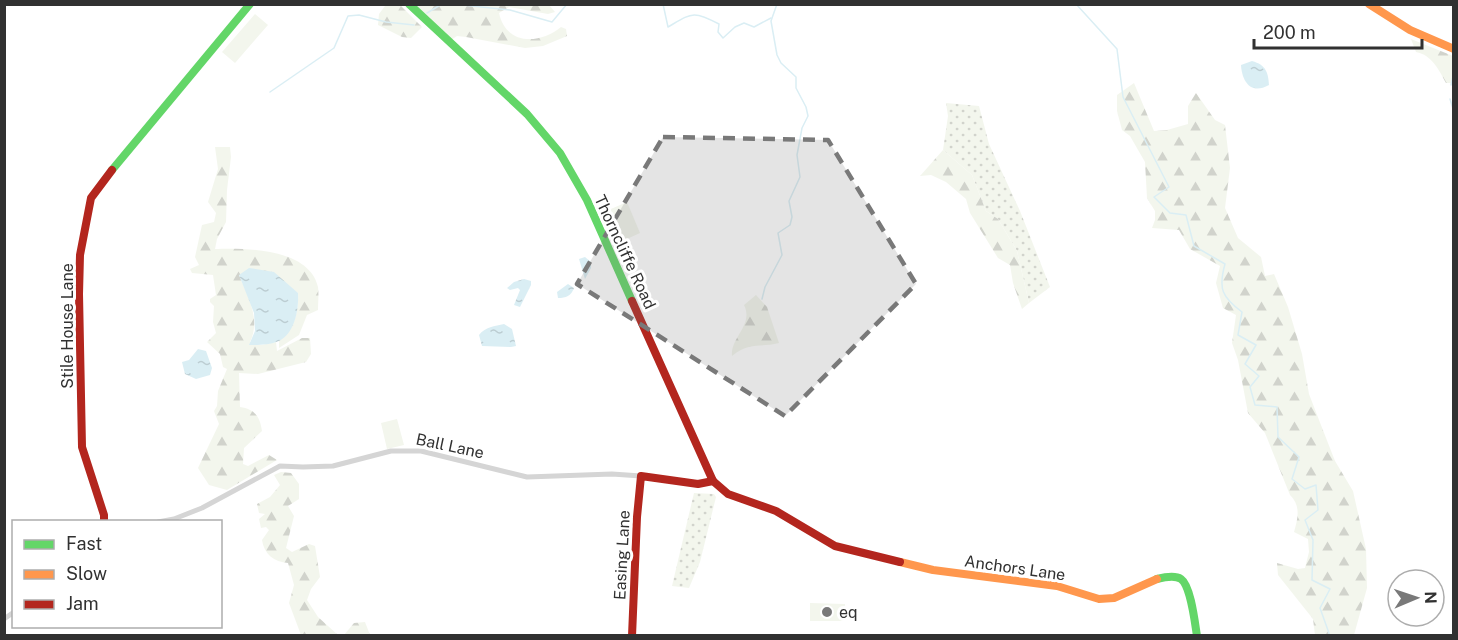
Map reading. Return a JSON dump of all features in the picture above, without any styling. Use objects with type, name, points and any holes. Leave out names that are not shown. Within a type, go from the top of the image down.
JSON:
[{"type":"main road","name":"Stile House Lane","points":[[103,520],[82,447],[80,265],[91,198],[132,144],[250,4]]},
{"type":"main road","name":"Thorncliffe Road","points":[[409,4],[527,114],[560,153],[587,200],[713,481]]},
{"type":"main road","points":[[1369,4],[1420,35],[1454,49]]},
{"type":"main road","name":"Ball Lane","points":[[641,476],[698,484],[713,481]]},
{"type":"main road","name":"Easing Lane","points":[[632,636],[641,476]]},
{"type":"main road","name":"Anchors Lane","points":[[713,481],[728,494],[789,517],[835,546],[933,570],[1068,588],[1099,599],[1114,598],[1159,578],[1176,576],[1187,586],[1197,636]]},
{"type":"street","name":"Ball Lane","points":[[169,520],[202,508],[280,466],[333,466],[391,451],[421,451],[527,477],[612,474],[641,476]]},
{"type":"highlighted area","points":[[663,137],[828,140],[916,284],[785,416],[577,284]]},
{"type":"green space","points":[[416,5],[549,5],[555,12],[548,14],[509,7],[499,13],[503,24],[509,31],[524,39],[543,37],[561,27],[566,29],[567,36],[543,46],[525,48],[457,36],[451,40]]},
{"type":"green space","points":[[385,6],[401,6],[422,27],[411,38],[402,37],[378,25],[379,14]]},
{"type":"green space","points":[[255,14],[268,25],[235,63],[222,52]]},
{"type":"green space","points":[[1411,39],[1453,56],[1453,83],[1446,83],[1431,60],[1416,52]]},
{"type":"green space","points":[[1134,83],[1154,131],[1188,124],[1188,106],[1196,93],[1215,120],[1225,125],[1230,168],[1225,208],[1238,238],[1261,257],[1265,276],[1274,274],[1288,307],[1302,354],[1309,394],[1335,461],[1353,491],[1366,549],[1367,588],[1354,635],[1315,635],[1313,619],[1278,575],[1277,563],[1298,569],[1305,568],[1309,552],[1308,539],[1294,532],[1297,517],[1296,503],[1290,495],[1265,433],[1248,413],[1238,360],[1232,343],[1236,315],[1223,308],[1216,283],[1220,266],[1190,249],[1179,230],[1152,228],[1155,211],[1147,198],[1145,162],[1130,136],[1122,130],[1117,111],[1117,95]]},
{"type":"green space","points":[[946,103],[979,106],[989,144],[1020,211],[1050,287],[1029,303],[1017,251],[998,219],[986,211],[972,175],[943,150],[948,116]]},
{"type":"green space","points":[[215,147],[230,147],[231,157],[226,222],[217,239],[215,249],[259,250],[290,258],[302,264],[312,274],[318,287],[318,310],[307,315],[299,335],[279,348],[279,341],[292,326],[298,307],[298,293],[239,275],[254,316],[250,342],[261,345],[276,342],[277,351],[302,338],[310,338],[311,354],[306,362],[258,374],[239,373],[240,407],[256,414],[262,431],[244,448],[243,464],[248,466],[269,455],[277,460],[227,490],[209,485],[198,468],[219,424],[214,411],[217,406],[218,391],[227,369],[223,367],[220,354],[207,342],[216,333],[213,322],[214,306],[210,302],[210,299],[216,295],[213,275],[192,273],[190,269],[199,265],[195,257],[202,225],[214,222],[216,213],[208,202],[218,169]]},
{"type":"green space","points":[[943,150],[972,175],[986,211],[998,219],[1017,251],[1029,303],[1022,309],[1013,283],[1010,265],[998,258],[970,213],[966,199],[946,182],[931,175],[920,176]]},
{"type":"green space","points":[[627,202],[640,233],[618,243],[604,212]]},
{"type":"green space","points":[[756,295],[767,307],[779,343],[744,348],[732,356],[734,343],[746,319],[744,305]]},
{"type":"green space","points":[[397,419],[404,445],[387,449],[381,423]]},
{"type":"green space","points":[[281,472],[291,473],[299,484],[299,499],[288,506],[294,516],[286,548],[292,552],[309,544],[315,546],[320,577],[311,589],[307,600],[318,617],[338,635],[301,635],[289,603],[294,585],[288,563],[270,556],[263,545],[262,540],[269,530],[266,527],[261,528],[259,519],[265,514],[259,513],[257,504],[270,497],[280,485],[274,475]]},
{"type":"green space","points":[[694,493],[714,494],[716,497],[700,562],[689,588],[672,586]]},
{"type":"green space","name":"eq","points":[[810,603],[845,604],[844,621],[810,621]]},
{"type":"green space","points":[[365,622],[370,635],[344,635],[354,623]]},
{"type":"water","points":[[1252,61],[1265,70],[1269,85],[1263,88],[1252,88],[1243,77],[1241,65]]},
{"type":"water","points":[[585,257],[591,262],[591,268],[585,279],[579,259]]},
{"type":"water","points":[[249,268],[274,272],[298,293],[297,313],[292,327],[279,341],[249,345],[255,331],[254,313],[239,275]]},
{"type":"water","points":[[524,279],[531,281],[531,285],[520,307],[514,305],[520,290],[507,288],[514,282]]},
{"type":"water","points":[[568,284],[574,288],[570,295],[558,298],[557,292]]},
{"type":"water","points":[[504,324],[512,329],[516,346],[482,346],[479,335],[481,332]]},
{"type":"water","points":[[198,349],[206,351],[212,368],[210,375],[196,379],[185,374],[182,362],[189,360]]},
{"type":"waterway","points":[[427,13],[442,4]]},
{"type":"waterway","points":[[453,4],[510,10],[552,22],[567,4]]},
{"type":"waterway","points":[[663,4],[668,27],[688,16],[698,15],[719,24],[718,32],[723,38],[735,27],[744,23],[754,27],[771,18]]},
{"type":"waterway","points":[[762,299],[765,287],[782,255],[778,233],[790,225],[792,217],[789,201],[800,177],[797,155],[802,128],[808,116],[796,88],[796,77],[781,63],[777,55],[771,21],[777,4]]},
{"type":"waterway","points":[[1076,4],[1117,49],[1123,97],[1169,187],[1154,197],[1170,213],[1186,215],[1194,246],[1225,264],[1222,280],[1223,292],[1230,302],[1242,312],[1238,335],[1256,345],[1245,364],[1259,376],[1250,387],[1255,405],[1277,407],[1278,437],[1299,457],[1292,479],[1305,489],[1316,485],[1318,510],[1305,520],[1313,540],[1312,580],[1330,589],[1320,608],[1330,636]]},
{"type":"waterway","points":[[270,92],[334,48],[348,16],[359,15],[386,22],[414,25]]},
{"type":"waterway","points":[[1451,85],[1454,72]]},
{"type":"waterway","points":[[1450,99],[1454,112]]},
{"type":"traffic: fast","points":[[112,170],[250,4]]},
{"type":"traffic: fast","points":[[409,4],[527,114],[560,153],[587,200],[632,301]]},
{"type":"traffic: fast","points":[[1157,579],[1176,577],[1184,583],[1192,606],[1197,636]]},
{"type":"traffic: slow","points":[[1369,4],[1410,30],[1454,49]]},
{"type":"traffic: slow","points":[[900,562],[933,570],[1057,586],[1099,599],[1114,598],[1157,579]]},
{"type":"traffic: jam","points":[[104,520],[82,447],[79,294],[80,255],[91,198],[112,170]]},
{"type":"traffic: jam","points":[[632,301],[713,481],[728,494],[776,511],[835,546],[900,562]]},
{"type":"traffic: jam","points":[[632,636],[641,476],[698,484],[713,481]]},
{"type":"place","name":"eq","points":[[827,612]]}]
